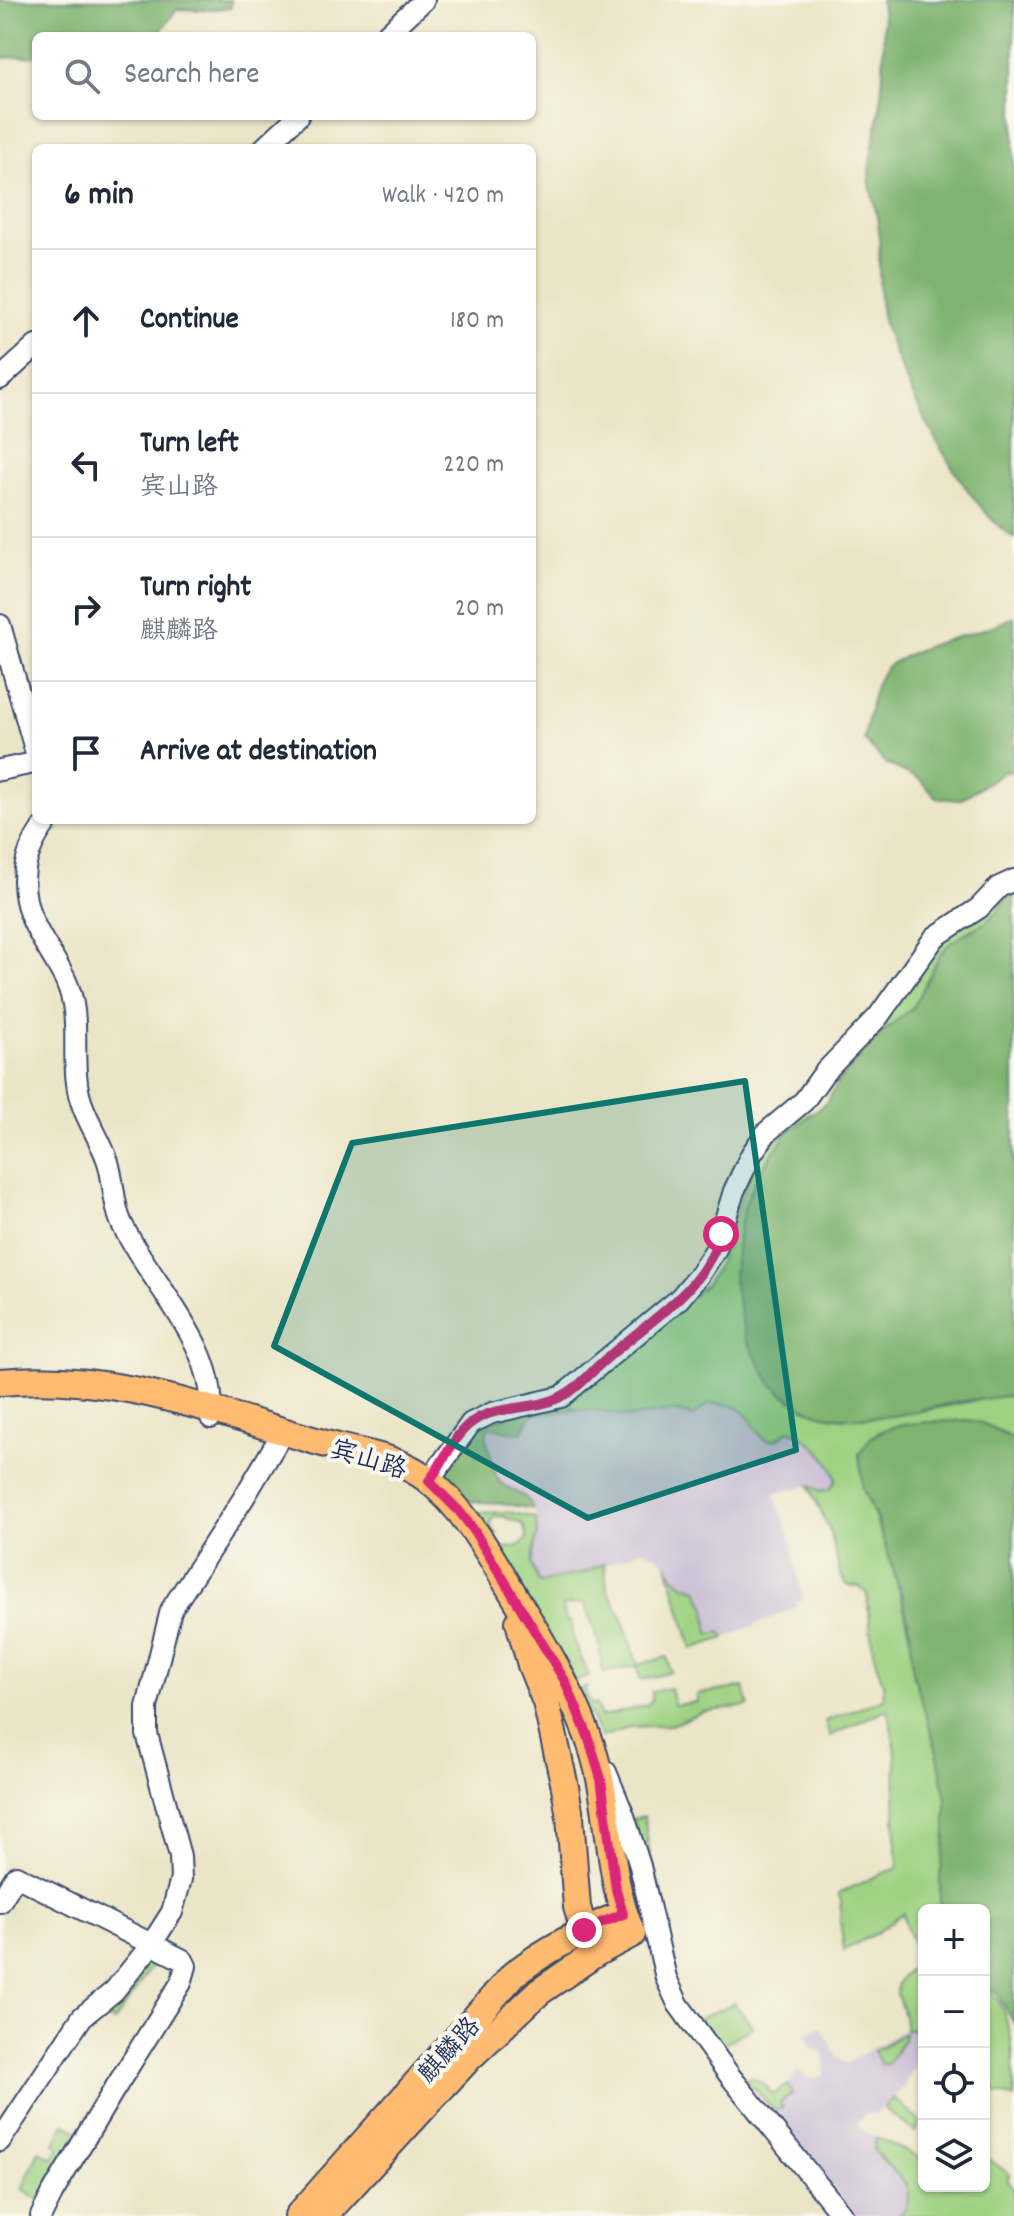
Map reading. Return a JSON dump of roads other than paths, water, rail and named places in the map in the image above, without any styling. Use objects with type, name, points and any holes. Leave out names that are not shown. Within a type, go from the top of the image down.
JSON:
[{"type":"main road","name":"宾山路","points":[[0,1382],[63,1379],[98,1382],[151,1393],[281,1435],[388,1459],[429,1481],[473,1529],[565,1681],[596,1758],[606,1801],[616,1889],[628,1924]]},
{"type":"main road","name":"宾山路","points":[[0,1388],[63,1385],[98,1388],[212,1414]]},
{"type":"main road","name":"宾山路","points":[[281,1435],[319,1451],[383,1466],[413,1479],[455,1516],[482,1555],[511,1604],[525,1636],[531,1665],[550,1718],[570,1817],[577,1907],[584,1930]]},
{"type":"main road","name":"麒麟路","points":[[298,2216],[514,1974],[545,1950],[584,1930],[628,1924]]},
{"type":"main road","name":"麒麟路","points":[[324,2216],[469,2058],[539,1992],[596,1953],[628,1924]]},
{"type":"street","points":[[389,32],[424,0]]},
{"type":"street","points":[[268,144],[294,120]]},
{"type":"street","points":[[0,379],[32,350]]},
{"type":"street","points":[[0,625],[32,741]]},
{"type":"street","points":[[0,770],[29,764],[32,761]]},
{"type":"street","points":[[46,824],[28,853],[25,896],[34,929],[71,996],[77,1030],[79,1097],[108,1163],[121,1221],[140,1257],[178,1313],[202,1360],[213,1397],[212,1414]]},
{"type":"street","points":[[429,1481],[471,1423],[492,1413],[561,1397],[679,1299],[716,1249],[734,1191],[752,1153],[767,1132],[804,1101],[824,1073],[878,1017],[935,937],[979,908],[999,887],[1014,880]]},
{"type":"street","points":[[0,2141],[82,2017],[114,1991],[151,1945],[172,1912],[181,1879],[176,1836],[145,1722],[167,1618],[281,1435]]},
{"type":"street","points":[[596,1758],[608,1774],[624,1816],[652,1914],[666,1978],[678,2004],[730,2076],[843,2216]]},
{"type":"street","points":[[0,1902],[16,1876],[186,1963],[181,1983],[112,2093],[41,2216]]}]
